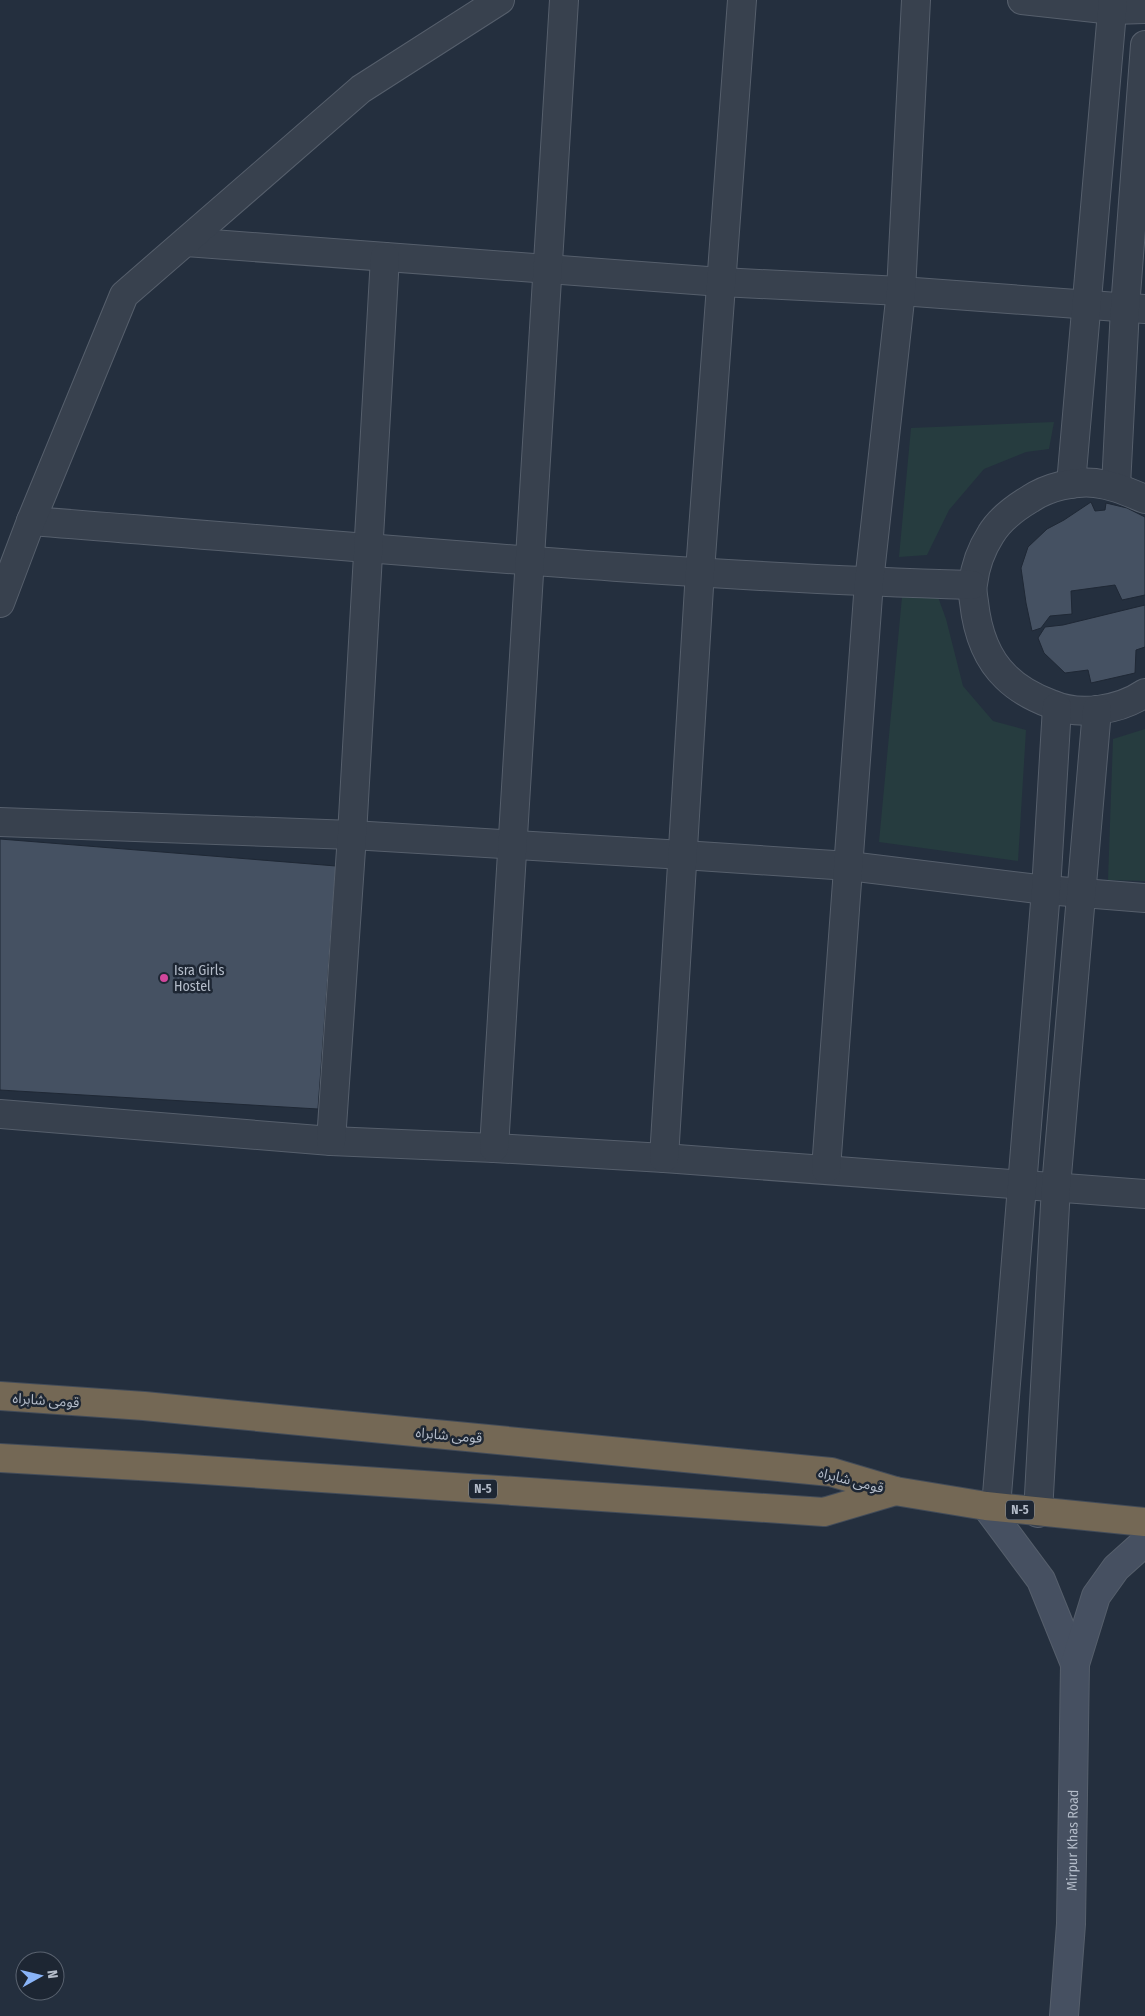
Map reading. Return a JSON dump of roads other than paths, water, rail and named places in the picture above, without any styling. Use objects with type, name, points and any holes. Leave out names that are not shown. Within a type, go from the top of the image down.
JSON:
[{"type":"highway","name":"قومی شاہراہ","points":[[0,1396],[154,1407],[831,1472],[895,1491],[991,1507],[1145,1522]]},
{"type":"highway","name":"قومی شاہراہ","points":[[0,1458],[824,1512],[895,1491]]},
{"type":"main road","points":[[991,1507],[1041,1580],[1075,1664]]},
{"type":"main road","points":[[1075,1664],[1096,1596],[1116,1568],[1145,1542]]},
{"type":"main road","name":"Mirpur Khas Road","points":[[1064,2016],[1071,1924],[1075,1664]]},
{"type":"street","points":[[0,604],[30,521],[124,295],[360,89],[500,0]]},
{"type":"street","points":[[494,1148],[564,0]]},
{"type":"street","points":[[664,1158],[700,571],[742,0]]},
{"type":"street","points":[[826,1169],[869,582],[901,291],[916,0]]},
{"type":"street","points":[[1022,0],[1113,5],[1145,9]]},
{"type":"street","points":[[1071,484],[1113,5]]},
{"type":"street","points":[[1116,486],[1135,308],[1145,45]]},
{"type":"street","points":[[186,242],[721,282],[901,291],[1135,308]]},
{"type":"street","points":[[331,1141],[352,835],[385,257]]},
{"type":"street","points":[[1145,499],[1116,486],[1093,483],[1071,484],[1040,492],[1013,509],[991,533],[978,563],[972,585],[976,625],[988,653],[1006,677],[1030,695],[1057,707],[1097,710],[1134,700],[1145,693]]},
{"type":"street","points":[[30,521],[530,561],[869,582],[972,585]]},
{"type":"street","points":[[991,1507],[1046,890],[1057,707]]},
{"type":"street","points":[[1038,1513],[1056,1188],[1097,710]]},
{"type":"street","points":[[0,822],[352,835],[684,854],[849,866],[1046,890],[1145,898]]},
{"type":"street","points":[[0,1114],[331,1141],[664,1158],[1145,1194]]},
{"type":"place","name":"Isra Girls Hostel","points":[[164,978]]}]
